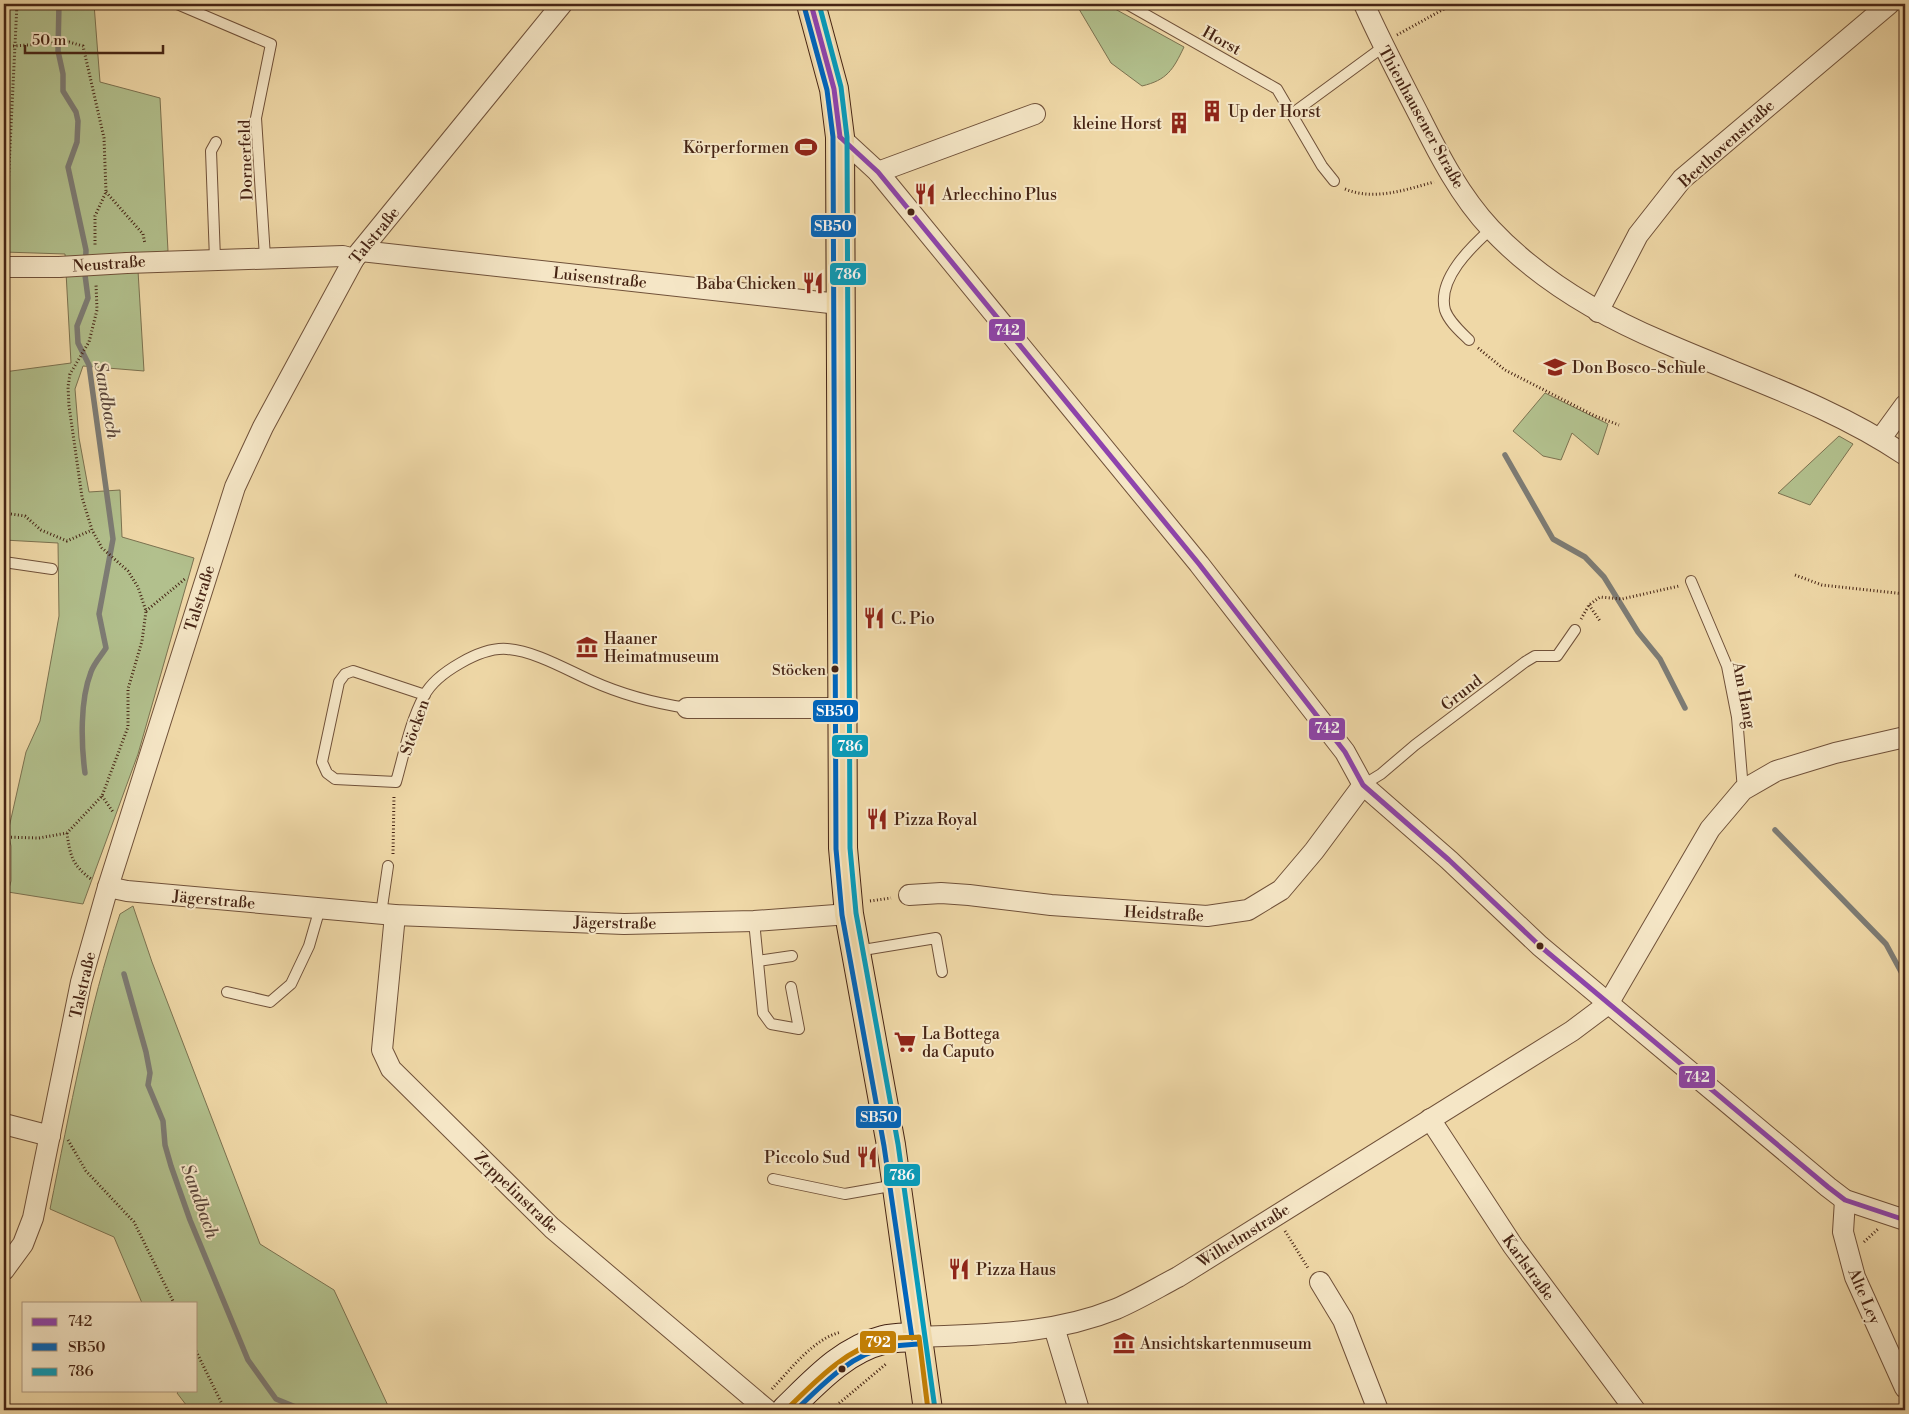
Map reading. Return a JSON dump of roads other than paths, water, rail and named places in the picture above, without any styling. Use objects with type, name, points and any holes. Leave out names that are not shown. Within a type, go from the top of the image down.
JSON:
[{"type":"main road","points":[[811,4],[834,89],[840,137],[839,304],[843,848],[849,909],[897,1185],[928,1410]]},
{"type":"main road","points":[[786,1410],[834,1365],[854,1351],[886,1339],[919,1337]]},
{"type":"street","name":"Talstraße","points":[[4,1270],[23,1244],[33,1218],[81,982],[108,887],[206,576],[242,470],[262,427],[358,255],[562,4]]},
{"type":"street","name":"Thienhausener Straße","points":[[1364,4],[1382,45],[1451,177],[1491,229],[1548,281],[1598,312],[1662,342],[1823,408],[1881,438],[1905,455]]},
{"type":"street","name":"Beethovenstraße","points":[[1598,312],[1638,236],[1682,179],[1889,4]]},
{"type":"street","points":[[878,172],[1035,114]]},
{"type":"street","points":[[840,137],[878,172],[1199,564],[1345,752],[1363,785],[1449,860],[1540,946],[1845,1200],[1898,1218]]},
{"type":"street","name":"Neustraße","points":[[4,267],[59,267],[147,261],[358,255]]},
{"type":"street","name":"Luisenstraße","points":[[358,255],[839,304]]},
{"type":"street","points":[[1881,438],[1905,405]]},
{"type":"street","name":"Stöcken","points":[[687,708],[843,708]]},
{"type":"street","name":"Wilhelmstraße","points":[[919,1337],[1009,1334],[1054,1327],[1115,1309],[1178,1277],[1275,1214],[1572,1031],[1608,1004],[1710,829],[1742,790],[1776,771],[1905,737]]},
{"type":"street","name":"Heidstraße","points":[[908,895],[940,893],[969,895],[1051,906],[1207,916],[1248,910],[1281,890],[1314,851],[1363,785]]},
{"type":"street","name":"Jägerstraße","points":[[108,887],[127,891],[388,915],[624,924],[754,921],[849,909]]},
{"type":"street","name":"Zeppelinstraße","points":[[388,915],[382,1050],[391,1069],[552,1228],[767,1410]]},
{"type":"street","name":"Karlstraße","points":[[1430,1118],[1513,1246],[1635,1410]]},
{"type":"street","points":[[4,1124],[50,1136]]},
{"type":"street","name":"Alte Ley","points":[[1845,1200],[1843,1232],[1855,1277],[1905,1388]]},
{"type":"street","points":[[1316,1277],[1343,1320],[1378,1410]]},
{"type":"street","points":[[1054,1327],[1078,1410]]},
{"type":"lane","name":"Dornerfeld","points":[[177,4],[271,44],[256,118],[265,258]]},
{"type":"lane","name":"Horst","points":[[1127,4],[1277,89],[1293,113],[1322,166],[1334,181]]},
{"type":"lane","points":[[1293,113],[1382,45]]},
{"type":"lane","points":[[215,259],[211,151],[216,142]]},
{"type":"lane","points":[[1469,340],[1454,325],[1446,310],[1445,296],[1458,264],[1491,229]]},
{"type":"lane","points":[[4,562],[52,569]]},
{"type":"lane","name":"Am Hang","points":[[1691,581],[1727,666],[1737,717],[1742,790]]},
{"type":"lane","name":"Grund","points":[[1363,785],[1381,774],[1525,662],[1535,656],[1557,656],[1575,630]]},
{"type":"lane","name":"Stöcken","points":[[424,695],[353,671],[345,674],[339,682],[322,762],[327,773],[335,778],[396,782],[416,713],[424,695],[434,682],[458,665],[483,652],[507,649],[543,659],[636,698],[687,708]]},
{"type":"lane","points":[[388,866],[388,915]]},
{"type":"lane","points":[[227,992],[270,1002],[291,984],[309,946],[320,908]]},
{"type":"lane","points":[[754,921],[764,1013],[771,1024],[799,1028],[792,987]]},
{"type":"lane","points":[[856,951],[936,938],[942,972]]},
{"type":"lane","points":[[758,961],[792,956]]},
{"type":"lane","points":[[773,1179],[845,1194],[897,1185]]},
{"type":"waterway","name":"Sandbach","points":[[59,4],[58,51],[63,74],[63,91],[76,112],[78,121],[77,142],[68,167],[86,250],[85,275],[88,298],[77,326],[78,343],[89,365],[113,539],[99,614],[106,648],[91,672],[87,683],[83,708],[82,735],[85,773]]},
{"type":"waterway","points":[[1505,455],[1553,539],[1585,557],[1604,577],[1638,632],[1660,659],[1685,708]]},
{"type":"waterway","points":[[1775,830],[1886,944],[1905,979]]},
{"type":"waterway","name":"Sandbach","points":[[124,974],[146,1052],[150,1073],[148,1085],[163,1121],[165,1145],[190,1220],[248,1360],[276,1399],[303,1410]]},
{"type":"place","name":"Up der Horst","points":[[1212,111]]},
{"type":"place","name":"kleine Horst","points":[[1179,123]]},
{"type":"place","name":"Körperformen","points":[[806,147]]},
{"type":"place","name":"Arlecchino Plus","points":[[925,194]]},
{"type":"place","name":"Baba Chicken","points":[[813,283]]},
{"type":"place","name":"Don Bosco-Schule","points":[[1555,367]]},
{"type":"place","name":"C. Pio","points":[[874,618]]},
{"type":"place","name":"Haaner Heimatmuseum","points":[[587,647]]},
{"type":"place","name":"Stöcken","points":[[835,669]]},
{"type":"place","name":"Pizza Royal","points":[[877,819]]},
{"type":"place","name":"La Bottega da Caputo","points":[[905,1042]]},
{"type":"place","name":"Piccolo Sud","points":[[867,1157]]},
{"type":"place","name":"Pizza Haus","points":[[959,1269]]},
{"type":"place","name":"Ansichtskartenmuseum","points":[[1124,1343]]}]
